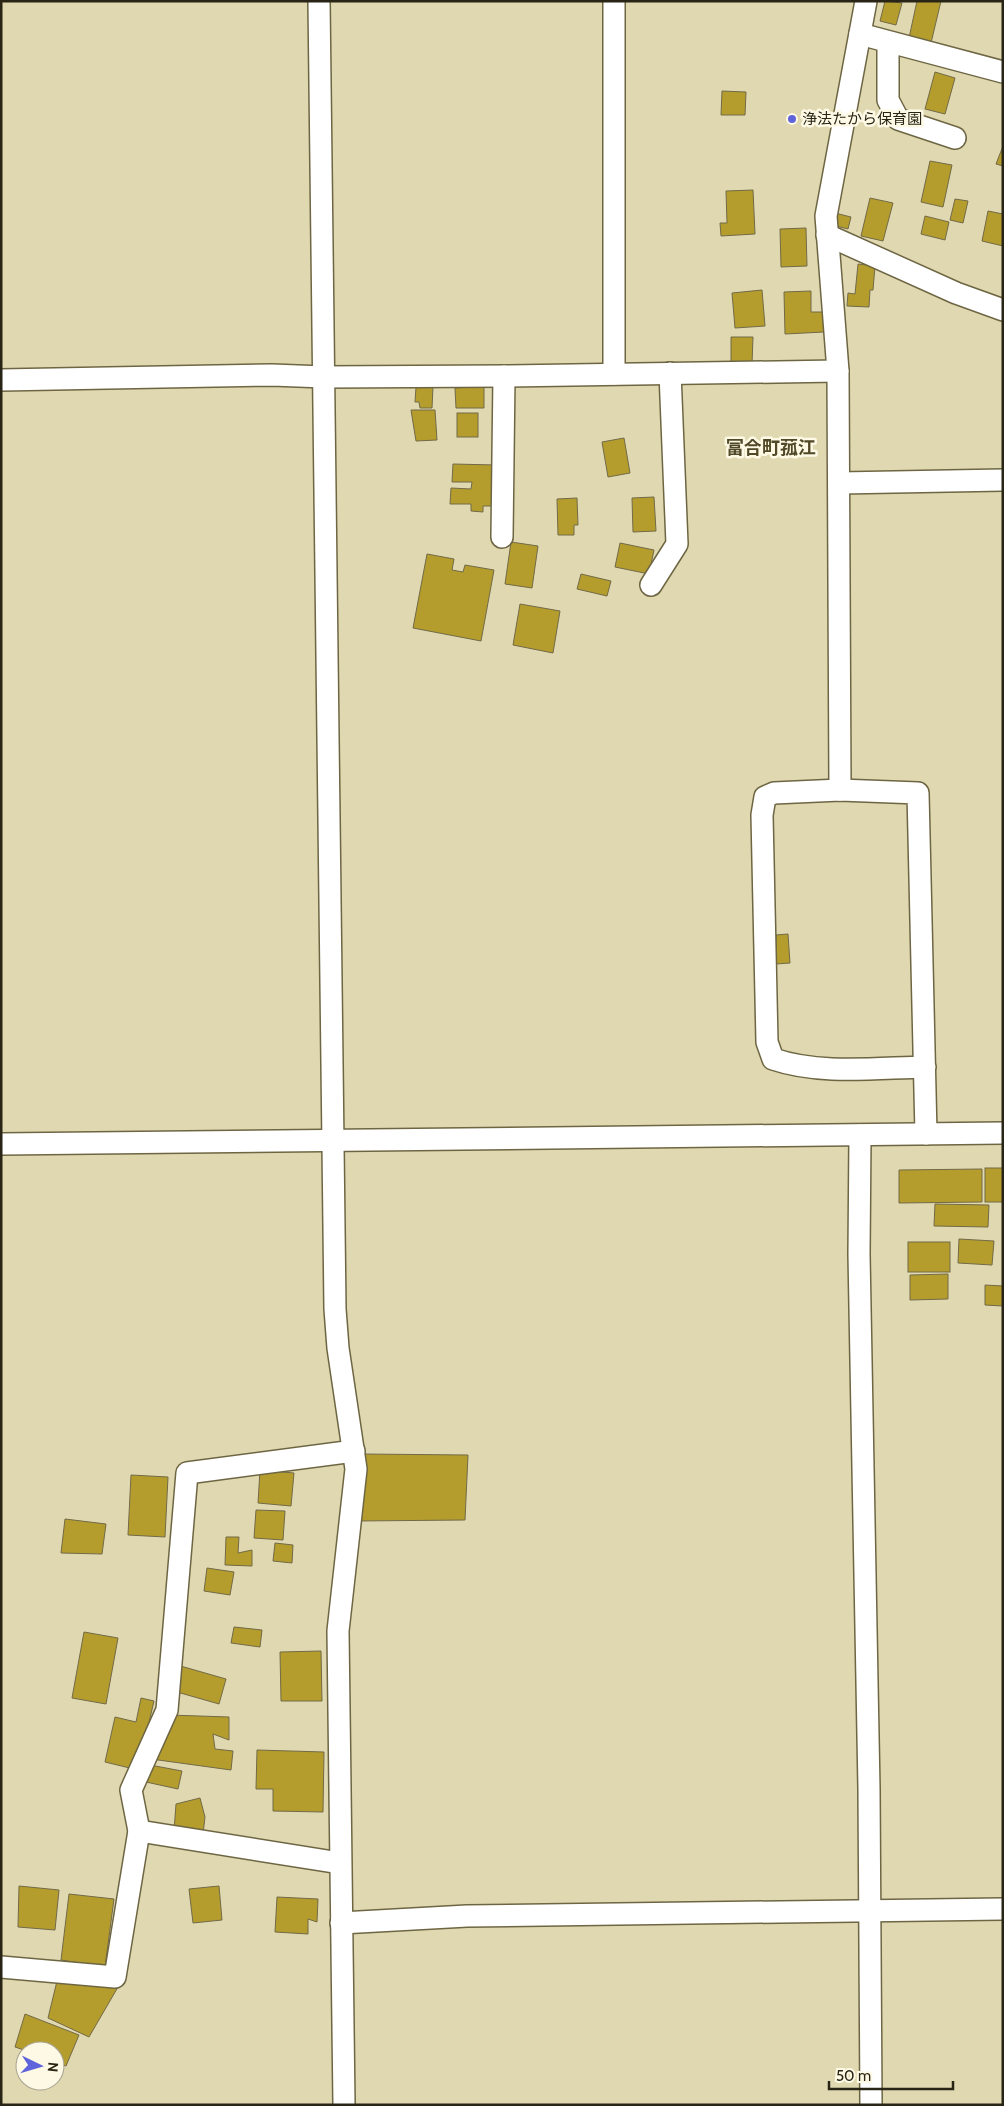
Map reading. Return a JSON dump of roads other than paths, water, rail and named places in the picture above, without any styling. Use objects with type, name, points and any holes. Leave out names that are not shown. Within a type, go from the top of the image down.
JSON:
[{"type":"street","points":[[319,1],[335,1309],[338,1348],[356,1469],[338,1631],[344,2105]]},
{"type":"street","points":[[614,1],[614,374]]},
{"type":"street","points":[[840,790],[838,371],[826,216],[866,1]]},
{"type":"street","points":[[860,34],[888,43],[1003,72]]},
{"type":"street","points":[[888,43],[888,100],[898,119],[955,138]]},
{"type":"street","points":[[827,235],[956,292],[1003,310]]},
{"type":"street","points":[[1,380],[272,375],[324,377],[504,376],[838,371]]},
{"type":"street","points":[[651,585],[677,544],[670,373]]},
{"type":"street","points":[[502,537],[504,376]]},
{"type":"street","points":[[840,483],[1003,480]]},
{"type":"street","points":[[925,1067],[827,1068],[791,1065],[773,1059],[767,1042],[762,804],[765,797],[774,793],[840,790],[918,793],[925,1067],[926,1134]]},
{"type":"street","points":[[1,1144],[1003,1133]]},
{"type":"street","points":[[860,1136],[859,1254],[869,1780],[871,2105]]},
{"type":"street","points":[[1,1968],[115,1977],[139,1830],[131,1790],[167,1710],[186,1472],[354,1451]]},
{"type":"street","points":[[139,1830],[340,1863]]},
{"type":"street","points":[[341,1923],[467,1916],[1003,1909]]},
{"type":"place","name":"浄法たから保育園","points":[[792,119]]},
{"type":"district","name":"富合町菰江","points":[[771,448]]}]
